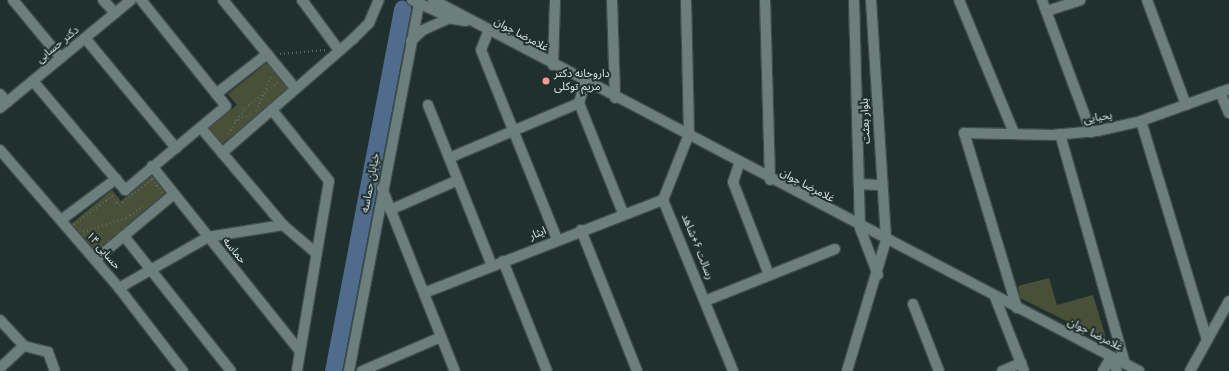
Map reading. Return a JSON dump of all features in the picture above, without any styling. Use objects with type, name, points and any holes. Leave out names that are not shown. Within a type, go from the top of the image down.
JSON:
[{"type":"street","points":[[13,0],[61,58]]},
{"type":"street","points":[[104,0],[115,13]]},
{"type":"street","name":"دکتر حسابی","points":[[3,105],[131,0]]},
{"type":"street","points":[[33,81],[125,190],[152,166],[202,129],[226,106],[141,0]]},
{"type":"street","points":[[223,0],[266,55],[296,88]]},
{"type":"street","points":[[302,0],[338,49]]},
{"type":"street","points":[[221,152],[272,110],[338,49],[369,23],[379,0]]},
{"type":"street","name":"غلامرضا جوان","points":[[433,0],[488,32],[615,98],[689,134],[739,164],[860,228],[1139,371]]},
{"type":"street","points":[[553,65],[555,0]]},
{"type":"street","points":[[612,0],[615,98]]},
{"type":"street","points":[[663,200],[689,134],[686,0]]},
{"type":"street","points":[[765,0],[770,180]]},
{"type":"street","name":"بلوار بعثت","points":[[854,0],[860,228],[878,276]]},
{"type":"street","name":"بلوار بعثت","points":[[848,371],[878,276],[886,240],[881,185],[871,0]]},
{"type":"street","points":[[959,0],[1014,133]]},
{"type":"street","points":[[1042,0],[1091,132]]},
{"type":"street","points":[[1047,12],[1080,0]]},
{"type":"street","points":[[1147,0],[1186,105]]},
{"type":"street","name":"غلامرضا جوان","points":[[417,1],[449,9]]},
{"type":"street","name":"خیابان حماسه","points":[[349,371],[382,188],[412,41],[417,1]]},
{"type":"street","points":[[412,41],[449,9]]},
{"type":"street","points":[[488,32],[481,50],[557,239]]},
{"type":"street","points":[[85,38],[176,148]]},
{"type":"street","points":[[216,94],[266,55]]},
{"type":"street","points":[[585,82],[578,103],[623,213]]},
{"type":"street","points":[[1224,91],[1229,113]]},
{"type":"street","name":"یحیایی","points":[[1017,308],[964,133],[1060,134],[1091,132],[1142,121],[1224,91]]},
{"type":"street","points":[[0,94],[3,105]]},
{"type":"street","points":[[449,158],[514,132],[578,103]]},
{"type":"street","points":[[428,105],[492,266]]},
{"type":"street","points":[[272,110],[329,181],[299,350],[297,371]]},
{"type":"street","points":[[1142,121],[1207,340]]},
{"type":"street","points":[[202,129],[283,225],[316,253]]},
{"type":"street","points":[[1060,134],[1125,364]]},
{"type":"street","name":"حسابی ۱۴","points":[[0,150],[75,235],[184,371]]},
{"type":"street","points":[[739,164],[733,182],[769,275]]},
{"type":"street","name":"حماسه","points":[[152,166],[299,350]]},
{"type":"street","points":[[61,220],[116,179]]},
{"type":"street","points":[[390,210],[458,180]]},
{"type":"street","points":[[859,184],[881,185]]},
{"type":"street","points":[[382,188],[455,371]]},
{"type":"street","points":[[95,260],[174,194]]},
{"type":"street","name":"ایثار","points":[[424,293],[623,213],[663,200]]},
{"type":"street","name":"رسالت ۶+شاهد","points":[[663,200],[733,371]]},
{"type":"street","points":[[119,288],[150,268],[208,237],[283,225]]},
{"type":"street","points":[[581,230],[638,371]]},
{"type":"street","points":[[124,236],[231,371]]},
{"type":"street","points":[[705,301],[835,249]]},
{"type":"street","points":[[503,261],[547,371]]},
{"type":"street","points":[[995,297],[1022,367],[1002,371]]},
{"type":"street","points":[[1190,371],[1229,301]]},
{"type":"street","points":[[913,304],[939,371]]},
{"type":"street","points":[[0,320],[24,346],[48,352],[55,371]]},
{"type":"street","points":[[351,360],[362,371],[441,337]]},
{"type":"street","points":[[0,368],[24,346]]},
{"type":"street","points":[[1104,371],[1111,357]]},
{"type":"street","points":[[1111,357],[1117,371]]},
{"type":"path","points":[[266,55],[338,49]]},
{"type":"path","points":[[234,121],[254,113],[265,92],[273,70],[284,85]]},
{"type":"path","points":[[221,152],[234,121],[280,80]]},
{"type":"path","points":[[152,179],[163,192],[165,196],[92,254],[70,227],[112,196],[119,205],[152,179]]},
{"type":"path","points":[[157,196],[163,192]]},
{"type":"path","points":[[75,235],[126,218],[145,205]]},
{"type":"green space","points":[[269,61],[291,89],[222,144],[209,128],[237,105],[228,94]]},
{"type":"green space","points":[[153,175],[167,192],[94,252],[71,224],[112,190],[121,201]]},
{"type":"green space","points":[[1049,278],[1057,305],[1093,295],[1107,341],[1020,298],[1018,286]]},
{"type":"waterway","points":[[333,371],[402,8]]},
{"type":"place","name":"داروخانه دکتر مریم توکلی","points":[[546,81]]}]
